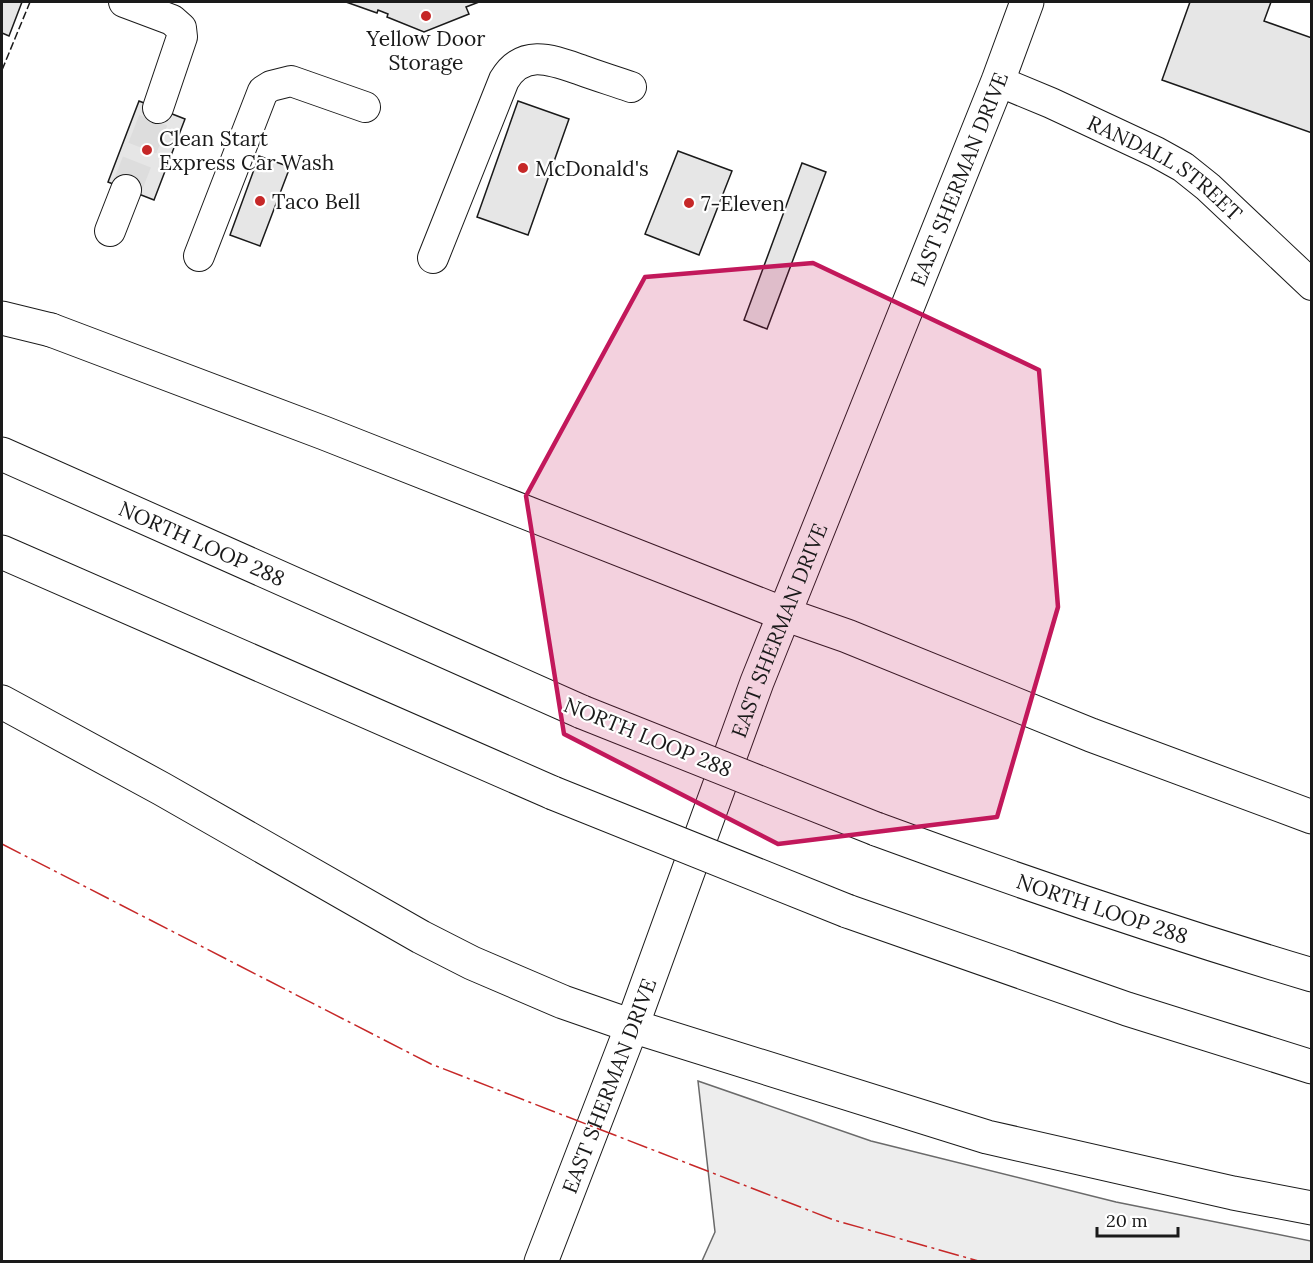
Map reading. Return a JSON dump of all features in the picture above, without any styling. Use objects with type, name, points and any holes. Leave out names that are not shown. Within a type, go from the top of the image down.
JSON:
[{"type":"main road","name":"EAST SHERMAN DRIVE","points":[[541,1262],[632,1026],[699,838],[784,614],[998,81],[1027,2]]},
{"type":"main road","points":[[2,318],[51,330],[324,433],[784,614],[847,636],[1091,735],[1311,817]]},
{"type":"main road","name":"NORTH LOOP 288","points":[[2,454],[582,712],[876,829],[1016,881],[1173,933],[1311,975]]},
{"type":"main road","points":[[2,552],[552,793],[847,911],[1128,1009],[1311,1067]]},
{"type":"main road","points":[[2,702],[162,789],[421,937],[472,963],[563,1002],[632,1026],[987,1137],[1311,1208]]},
{"type":"street","points":[[124,2],[172,20],[181,28],[181,40],[158,108]]},
{"type":"street","points":[[433,258],[504,80],[515,67],[533,59],[553,60],[631,87]]},
{"type":"street","points":[[199,256],[263,91],[271,86],[291,81],[365,107]]},
{"type":"street","name":"RANDALL STREET","points":[[998,81],[1051,103],[1183,167],[1209,187],[1311,285]]},
{"type":"street","points":[[110,231],[126,190]]},
{"type":"street","points":[[2,303],[51,330]]},
{"type":"highlighted area","points":[[813,263],[1039,370],[1058,607],[997,817],[778,844],[564,734],[526,496],[645,277]]},
{"type":"shaded area","points":[[698,1081],[871,1141],[1116,1202],[1311,1241],[1311,1261],[702,1261],[715,1232]]},
{"type":"building","points":[[2,2],[22,2],[9,36],[2,33]]},
{"type":"building","name":"Yellow Door Storage","points":[[346,2],[479,2],[466,7],[469,14],[424,32],[387,17],[388,14],[378,10],[377,13]]},
{"type":"building","points":[[1190,2],[1271,2],[1264,21],[1312,38],[1312,133],[1162,80]]},
{"type":"building","name":"Clean Start Express Car Wash","points":[[139,101],[185,119],[154,200],[108,182]]},
{"type":"building","name":"McDonald's","points":[[518,101],[569,119],[528,235],[477,217]]},
{"type":"building","name":"7-Eleven","points":[[678,151],[732,171],[699,255],[645,234]]},
{"type":"building","name":"Taco Bell","points":[[259,156],[290,167],[260,246],[230,235]]},
{"type":"building","name":"7-Eleven","points":[[802,163],[826,172],[767,329],[744,320]]},
{"type":"tunnel","points":[[126,190],[158,108]]},
{"type":"fence","points":[[2,70],[30,2]]},
{"type":"power","points":[[2,844],[431,1064],[834,1220],[982,1262]]},
{"type":"place","name":"Yellow Door Storage","points":[[426,16]]},
{"type":"place","name":"Clean Start Express Car Wash","points":[[147,150]]},
{"type":"place","name":"McDonald's","points":[[523,168]]},
{"type":"place","name":"Taco Bell","points":[[260,201]]},
{"type":"place","name":"7-Eleven","points":[[689,203]]}]
